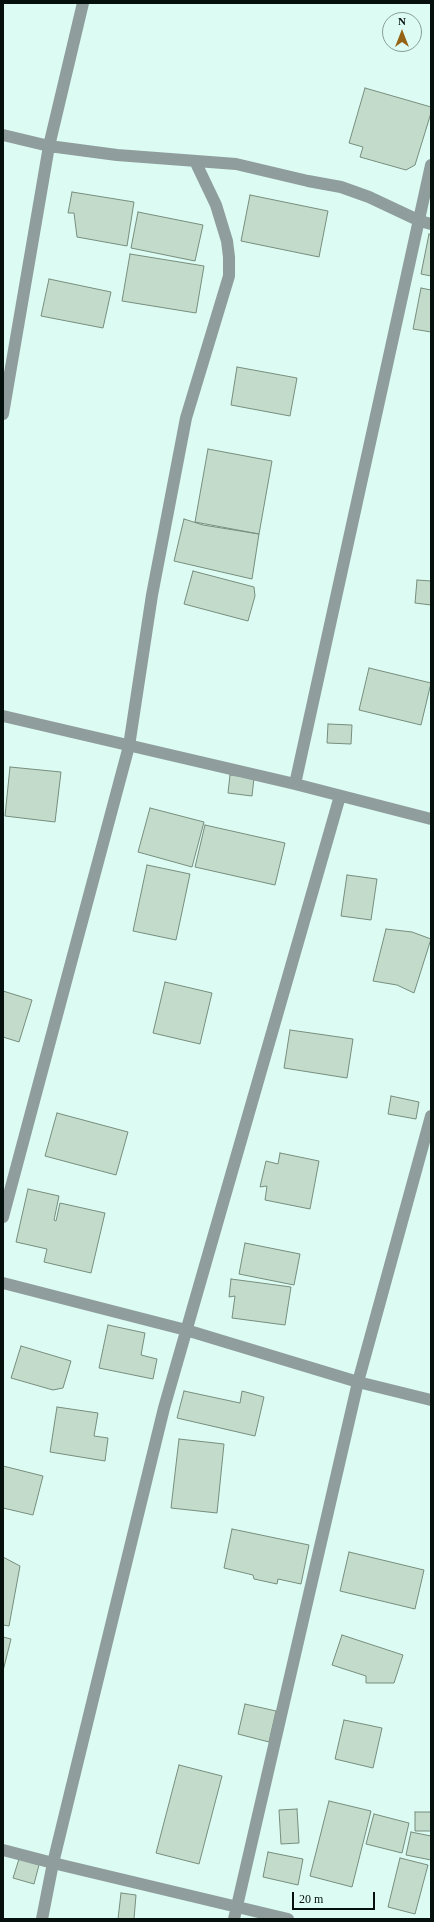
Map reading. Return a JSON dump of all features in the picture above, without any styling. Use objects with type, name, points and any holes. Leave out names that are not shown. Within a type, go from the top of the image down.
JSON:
[{"type":"street","points":[[3,414],[49,146],[83,3]]},
{"type":"street","points":[[3,135],[49,146],[116,155],[236,164],[340,187],[369,197],[425,222]]},
{"type":"street","points":[[3,1218],[130,746],[152,595],[186,418],[229,276],[230,257],[227,241],[216,205],[195,161]]},
{"type":"street","points":[[295,784],[425,222],[431,165]]},
{"type":"street","points":[[3,716],[295,784],[431,819]]},
{"type":"street","points":[[42,1919],[53,1863],[164,1408],[340,796]]},
{"type":"street","points":[[234,1919],[358,1382],[431,1116]]},
{"type":"street","points":[[3,1283],[186,1330],[358,1382],[431,1400]]},
{"type":"street","points":[[3,1850],[288,1919]]},
{"type":"building","points":[[365,88],[431,107],[431,113],[415,165],[406,170],[360,157],[363,147],[349,143]]},
{"type":"building","points":[[72,192],[134,202],[127,246],[77,237],[74,213],[68,213]]},
{"type":"building","points":[[250,195],[328,211],[319,257],[241,241]]},
{"type":"building","points":[[138,212],[203,225],[195,261],[131,248]]},
{"type":"building","points":[[429,234],[431,235],[431,276],[421,274]]},
{"type":"building","points":[[130,254],[204,266],[196,313],[122,301]]},
{"type":"building","points":[[49,279],[111,292],[103,328],[41,316]]},
{"type":"building","points":[[421,288],[431,290],[431,332],[413,329]]},
{"type":"building","points":[[237,367],[297,378],[290,416],[231,405]]},
{"type":"building","points":[[208,449],[272,461],[259,534],[195,522]]},
{"type":"building","points":[[184,519],[203,525],[259,534],[252,579],[174,561]]},
{"type":"building","points":[[193,571],[254,587],[255,596],[248,621],[184,604]]},
{"type":"building","points":[[417,580],[431,581],[431,605],[415,603]]},
{"type":"building","points":[[369,668],[431,683],[421,725],[359,710]]},
{"type":"building","points":[[328,724],[352,725],[351,744],[327,743]]},
{"type":"building","points":[[10,767],[61,772],[55,822],[5,816]]},
{"type":"building","points":[[230,775],[254,778],[252,796],[228,793]]},
{"type":"building","points":[[150,808],[204,822],[192,867],[138,852]]},
{"type":"building","points":[[205,825],[285,843],[275,885],[195,867]]},
{"type":"building","points":[[147,865],[190,874],[176,940],[133,931]]},
{"type":"building","points":[[347,875],[377,879],[371,920],[341,916]]},
{"type":"building","points":[[386,929],[412,932],[431,939],[414,993],[397,985],[373,981]]},
{"type":"building","points":[[165,982],[212,993],[200,1044],[153,1033]]},
{"type":"building","points":[[3,991],[32,1000],[19,1042],[3,1037]]},
{"type":"building","points":[[290,1030],[353,1039],[347,1078],[284,1068]]},
{"type":"building","points":[[391,1096],[419,1102],[416,1119],[388,1114]]},
{"type":"building","points":[[57,1113],[128,1132],[116,1175],[45,1156]]},
{"type":"building","points":[[280,1153],[319,1161],[310,1209],[265,1200],[267,1186],[260,1187],[266,1161],[278,1164]]},
{"type":"building","points":[[28,1189],[59,1196],[54,1220],[56,1221],[60,1203],[105,1213],[91,1273],[44,1262],[47,1249],[16,1242]]},
{"type":"building","points":[[245,1243],[300,1254],[294,1285],[239,1274]]},
{"type":"building","points":[[231,1279],[291,1287],[285,1325],[232,1318],[235,1296],[229,1297]]},
{"type":"building","points":[[108,1325],[145,1333],[141,1355],[157,1359],[153,1379],[99,1368]]},
{"type":"building","points":[[21,1346],[71,1361],[63,1388],[53,1390],[11,1378]]},
{"type":"building","points":[[184,1391],[240,1403],[242,1391],[264,1397],[255,1436],[177,1418]]},
{"type":"building","points":[[57,1407],[98,1413],[94,1436],[108,1438],[105,1461],[50,1452]]},
{"type":"building","points":[[179,1439],[224,1444],[217,1513],[171,1508]]},
{"type":"building","points":[[3,1466],[43,1476],[33,1515],[3,1508]]},
{"type":"building","points":[[232,1529],[309,1545],[301,1584],[278,1579],[277,1584],[254,1579],[253,1575],[224,1568]]},
{"type":"building","points":[[349,1552],[424,1570],[415,1609],[340,1591]]},
{"type":"building","points":[[3,1557],[20,1566],[9,1626],[3,1625]]},
{"type":"building","points":[[342,1635],[403,1655],[394,1683],[366,1683],[366,1676],[332,1665]]},
{"type":"building","points":[[3,1637],[11,1639],[3,1671]]},
{"type":"building","points":[[245,1704],[276,1711],[269,1742],[238,1734]]},
{"type":"building","points":[[344,1720],[382,1728],[373,1768],[335,1759]]},
{"type":"building","points":[[179,1765],[222,1776],[199,1864],[156,1853]]},
{"type":"building","points":[[329,1801],[371,1811],[352,1887],[310,1876]]},
{"type":"building","points":[[297,1809],[299,1843],[281,1844],[279,1810]]},
{"type":"building","points":[[415,1812],[431,1812],[431,1831],[415,1831]]},
{"type":"building","points":[[374,1814],[409,1823],[402,1853],[366,1844]]},
{"type":"building","points":[[411,1832],[431,1836],[431,1860],[406,1855]]},
{"type":"building","points":[[268,1852],[303,1859],[298,1885],[263,1877]]},
{"type":"building","points":[[400,1858],[428,1865],[415,1914],[388,1907]]},
{"type":"building","points":[[19,1859],[39,1865],[34,1884],[13,1878]]},
{"type":"building","points":[[121,1893],[136,1895],[134,1919],[118,1919]]}]
